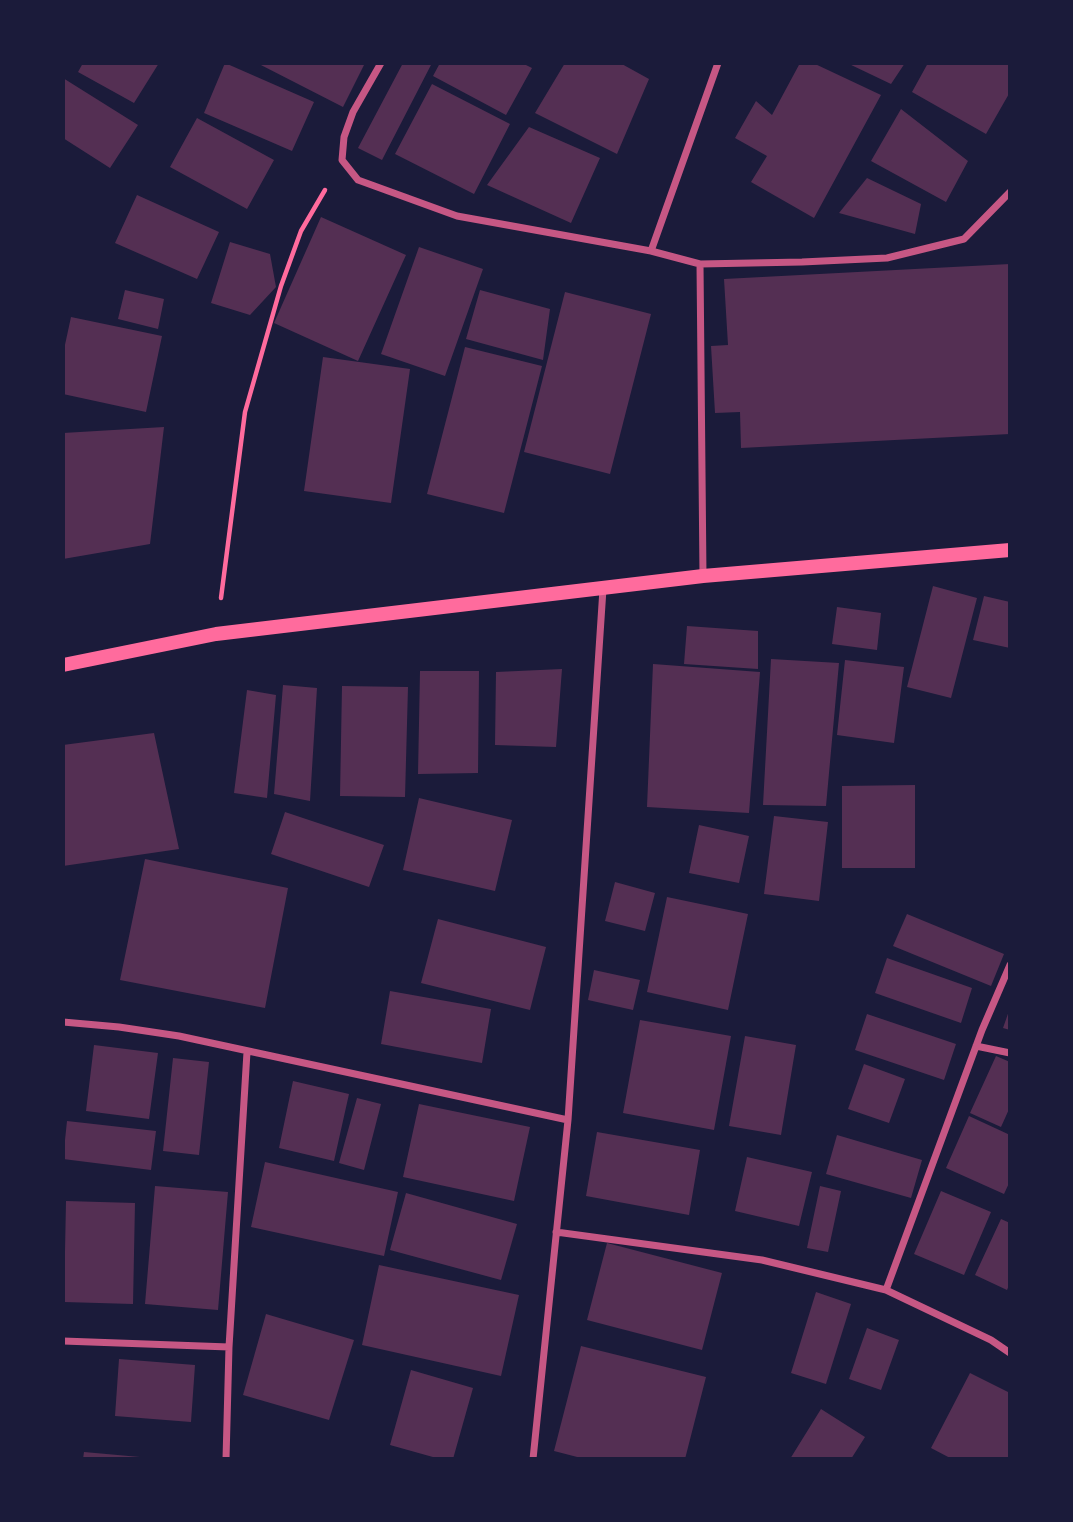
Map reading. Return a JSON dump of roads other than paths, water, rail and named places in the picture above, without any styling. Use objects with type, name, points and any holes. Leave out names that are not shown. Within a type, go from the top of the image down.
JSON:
[{"type":"main road","points":[[63,665],[216,634],[703,576],[1010,550]]},
{"type":"street","points":[[381,63],[353,112],[344,137],[342,160],[358,180],[457,216],[651,251],[700,264],[887,258],[964,239],[1010,192]]},
{"type":"street","points":[[651,251],[718,63]]},
{"type":"street","points":[[700,264],[703,576]]},
{"type":"street","points":[[533,1459],[568,1120],[603,589]]},
{"type":"street","points":[[886,1290],[972,1064],[976,1046],[1010,965]]},
{"type":"street","points":[[63,1022],[178,1036],[568,1120]]},
{"type":"street","points":[[976,1046],[1010,1053]]},
{"type":"street","points":[[226,1459],[229,1347],[247,1052]]},
{"type":"street","points":[[556,1232],[762,1260],[886,1290],[991,1340],[1010,1353]]},
{"type":"street","points":[[63,1341],[229,1347]]}]
